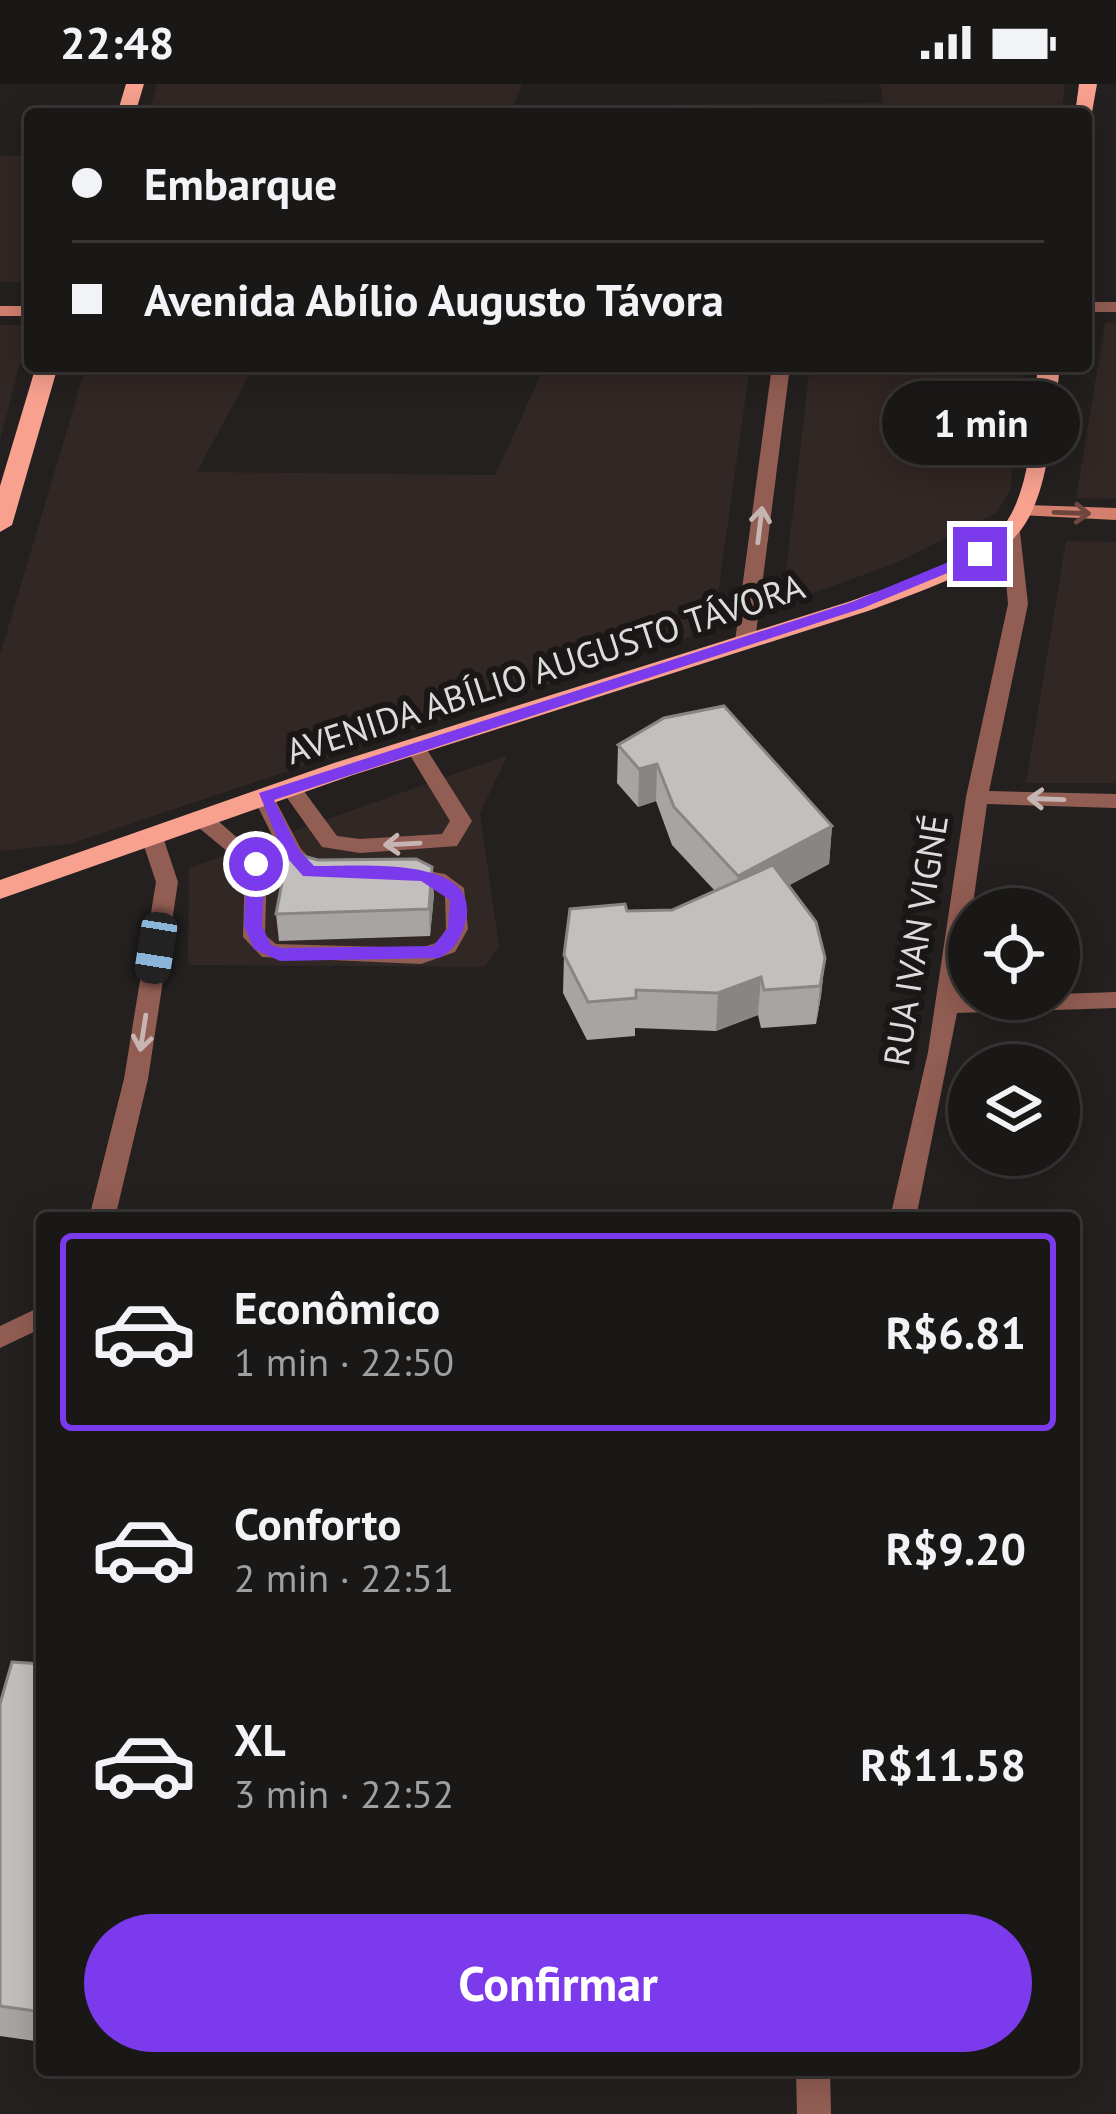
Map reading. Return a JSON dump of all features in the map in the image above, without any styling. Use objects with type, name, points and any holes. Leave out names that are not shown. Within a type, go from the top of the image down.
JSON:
[{"type":"main road","points":[[0,525],[45,372]]},
{"type":"main road","points":[[1048,372],[1019,522],[1116,514]]},
{"type":"main road","name":"AVENIDA ABÍLIO AUGUSTO TÁVORA","points":[[6,885],[896,591],[980,554],[1019,522]]},
{"type":"street","points":[[745,640],[780,372]]},
{"type":"street","name":"RUA IVAN VIGNÉ","points":[[904,1212],[947,1006],[976,797],[1018,604],[1019,522]]},
{"type":"street","points":[[291,788],[330,842],[449,841],[461,821],[415,747]]},
{"type":"street","points":[[265,797],[298,862],[309,872],[341,874]]},
{"type":"street","points":[[976,797],[1116,801]]},
{"type":"street","points":[[201,818],[256,864],[254,937],[270,952],[421,956],[447,947],[457,929],[457,893],[423,875],[382,874]]},
{"type":"street","points":[[103,1212],[136,1079],[167,882],[152,837]]},
{"type":"street","points":[[947,1006],[1116,1000]]},
{"type":"street","points":[[0,1338],[36,1319]]},
{"type":"street","points":[[814,2076],[814,2114]]},
{"type":"shaded area","points":[[157,84],[522,84],[513,108],[150,108]]},
{"type":"shaded area","points":[[880,84],[1065,84],[1063,108],[645,108],[646,105],[883,103]]},
{"type":"shaded area","points":[[0,156],[24,156],[24,282],[0,282]]},
{"type":"shaded area","points":[[1105,323],[1116,323],[1116,499],[1076,498]]},
{"type":"shaded area","points":[[0,325],[24,325],[24,348],[0,440]]},
{"type":"shaded area","points":[[84,372],[251,372],[197,472],[495,475],[542,372],[749,372],[713,629],[70,844],[0,851],[0,655]]},
{"type":"shaded area","points":[[809,372],[1023,372],[1010,490],[996,513],[894,564],[782,604]]},
{"type":"shaded area","points":[[1066,541],[1116,542],[1116,783],[1026,783]]},
{"type":"shaded area","points":[[508,755],[480,813],[499,946],[484,967],[188,965],[189,868]]},
{"type":"building","points":[[724,706],[832,826],[738,876],[674,807],[657,764],[639,769],[618,745],[664,718]]},
{"type":"building","points":[[288,852],[318,860],[416,859],[432,867],[429,909],[276,914]]},
{"type":"building","points":[[773,865],[816,922],[825,958],[820,986],[764,990],[761,977],[718,993],[636,990],[636,998],[588,1002],[564,955],[570,909],[625,904],[627,911],[672,910]]},
{"type":"building","points":[[12,1662],[36,1664],[36,2011],[0,2006],[0,1704]]},
{"type":"route","points":[[256,864],[253,926],[263,949],[280,955],[421,956],[439,952],[457,929],[459,900],[452,888],[423,875],[309,872],[292,853],[265,797],[858,605],[980,554]]}]
